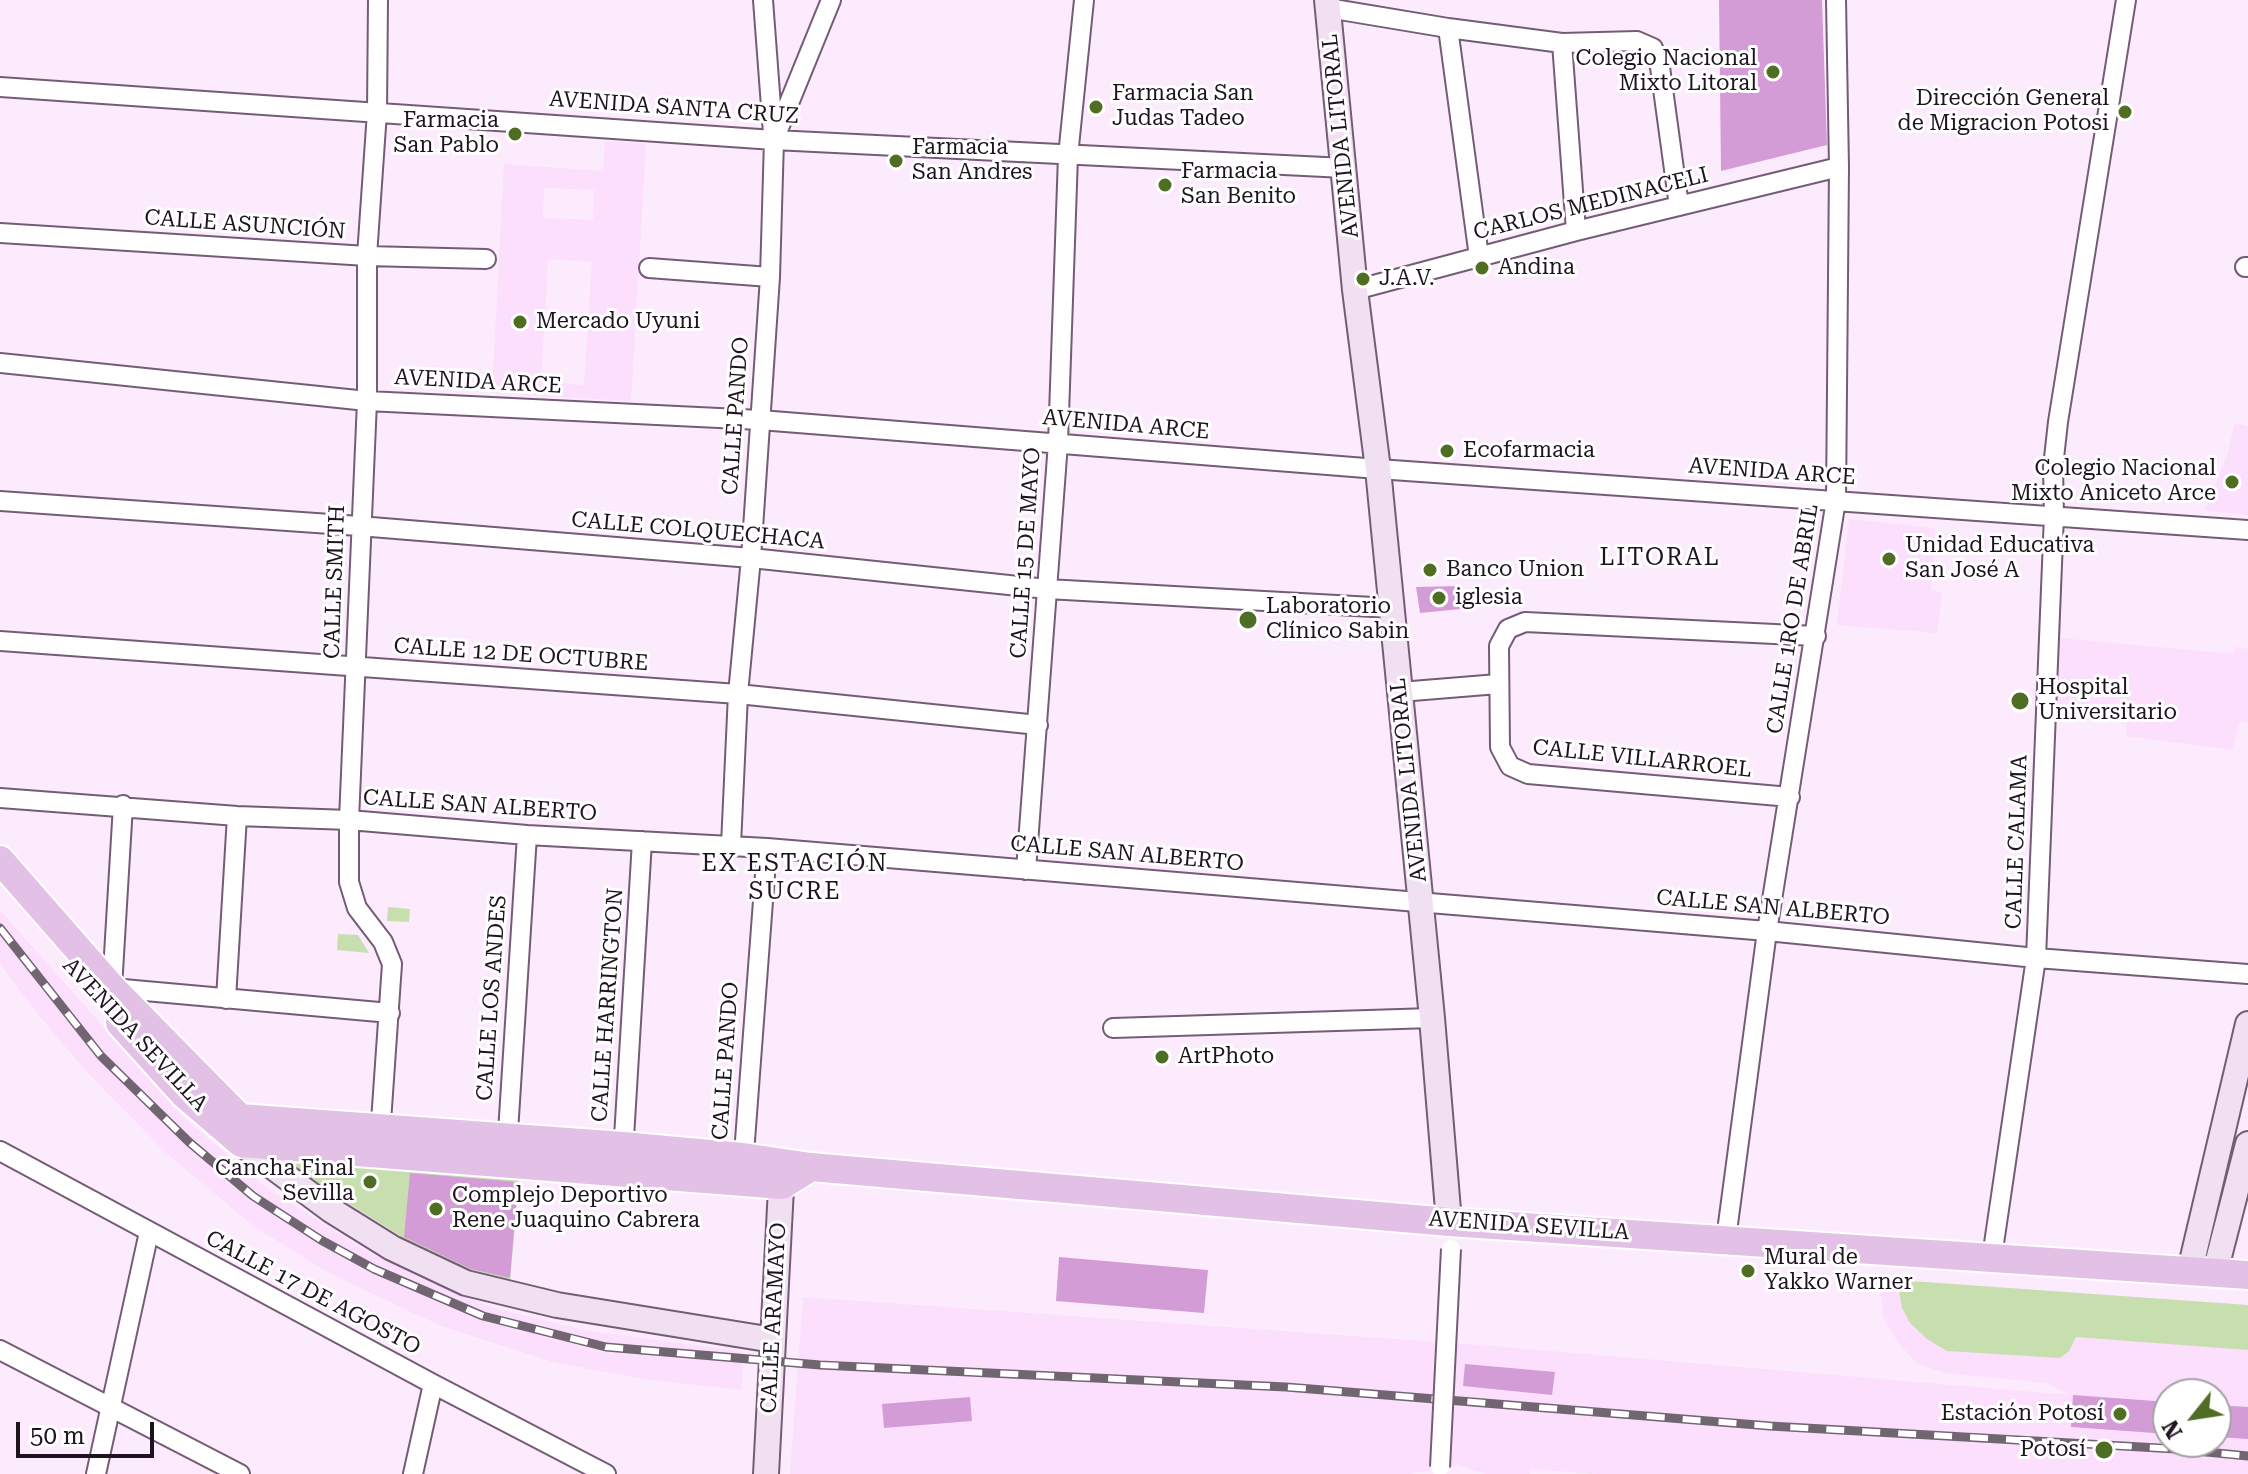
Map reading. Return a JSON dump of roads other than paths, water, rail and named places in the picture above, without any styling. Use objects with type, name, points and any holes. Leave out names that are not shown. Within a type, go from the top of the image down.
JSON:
[{"type":"main road","name":"AVENIDA LITORAL","points":[[1328,4],[1355,290],[1378,469],[1421,901],[1450,1235]]},
{"type":"main road","name":"AVENIDA SEVILLA","points":[[0,860],[112,988],[240,1118],[380,1141]]},
{"type":"main road","name":"AVENIDA SEVILLA","points":[[0,888],[184,1094],[241,1143],[380,1141],[782,1173],[811,1167],[1450,1235],[1726,1239],[2248,1275]]},
{"type":"main road","points":[[2202,1271],[2248,1024]]},
{"type":"main road","points":[[241,1143],[331,1210],[392,1248],[466,1283],[557,1305],[773,1340]]},
{"type":"main road","points":[[2202,1271],[2248,1144]]},
{"type":"main road","name":"CALLE ARAMAYO","points":[[766,1474],[782,1173]]},
{"type":"street","name":"CALLE SMITH","points":[[378,0],[377,112],[367,256],[367,401],[359,526],[349,882],[357,908],[383,942],[392,964],[380,1141]]},
{"type":"street","points":[[762,0],[774,140]]},
{"type":"street","name":"CALLE PANDO","points":[[731,845],[738,694],[751,558],[770,277],[774,140],[831,0]]},
{"type":"street","name":"CALLE 15 DE MAYO","points":[[1026,870],[1058,443],[1068,156],[1084,0]]},
{"type":"street","name":"CALLE 1RO DE ABRIL","points":[[1726,1239],[1767,931],[1836,500],[1839,167],[1836,0]]},
{"type":"street","name":"CALLE CALAMA","points":[[1992,1257],[2036,958],[2054,515],[2053,467],[2126,0]]},
{"type":"street","points":[[1328,4],[1448,28],[1562,43],[1637,41],[1653,48],[1660,67],[1679,206]]},
{"type":"street","points":[[1448,28],[1479,257]]},
{"type":"street","points":[[1562,43],[1576,231]]},
{"type":"street","name":"AVENIDA SANTA CRUZ","points":[[0,87],[774,140],[1345,168]]},
{"type":"street","name":"CARLOS MEDINACELI","points":[[1355,290],[1576,231],[1839,167]]},
{"type":"street","name":"CALLE ASUNCIÓN","points":[[0,233],[367,256],[486,259]]},
{"type":"street","points":[[649,268],[770,277]]},
{"type":"street","name":"AVENIDA ARCE","points":[[0,363],[367,401],[760,420],[1378,469],[2248,530]]},
{"type":"street","name":"CALLE COLQUECHACA","points":[[0,501],[751,558],[1047,589],[1391,608]]},
{"type":"street","name":"CALLE VILLARROEL","points":[[1790,797],[1528,774],[1510,766],[1500,747],[1499,646],[1508,629],[1525,622],[1816,636]]},
{"type":"street","name":"CALLE 12 DE OCTUBRE","points":[[0,641],[738,694],[1038,725]]},
{"type":"street","points":[[1400,692],[1498,684]]},
{"type":"street","name":"CALLE SAN ALBERTO","points":[[0,798],[237,816],[349,820],[527,835],[731,845],[1421,901],[2036,958],[2248,974]]},
{"type":"street","points":[[123,805],[112,988],[390,1013]]},
{"type":"street","points":[[226,999],[237,816]]},
{"type":"street","name":"CALLE LOS ANDES","points":[[506,1150],[527,835]]},
{"type":"street","name":"CALLE HARRINGTON","points":[[622,1159],[642,841]]},
{"type":"street","name":"CALLE PANDO","points":[[742,1169],[767,848]]},
{"type":"street","points":[[1113,1028],[1432,1018]]},
{"type":"street","name":"CALLE 17 DE AGOSTO","points":[[0,1151],[606,1474]]},
{"type":"street","points":[[96,1474],[149,1232]]},
{"type":"street","name":"AVENIDA LITORAL","points":[[1440,1472],[1450,1235]]},
{"type":"street","points":[[0,1350],[240,1474]]},
{"type":"street","points":[[413,1474],[433,1384]]},
{"type":"railway","points":[[0,928],[101,1056],[189,1142],[253,1196],[321,1240],[374,1269],[483,1316],[606,1347],[820,1365],[1286,1387],[1770,1426],[2176,1449],[2248,1456]]},
{"type":"place","name":"Colegio Nacional Mixto Litoral","points":[[1773,72]]},
{"type":"place","name":"Farmacia San Judas Tadeo","points":[[1096,107]]},
{"type":"place","name":"Dirección General de Migracion Potosi","points":[[2125,112]]},
{"type":"place","name":"Farmacia San Pablo","points":[[515,134]]},
{"type":"place","name":"Farmacia San Andres","points":[[896,161]]},
{"type":"place","name":"Farmacia San Benito","points":[[1165,185]]},
{"type":"place","name":"Andina","points":[[1482,268]]},
{"type":"place","name":"J.A.V.","points":[[1363,279]]},
{"type":"place","name":"Mercado Uyuni","points":[[520,322]]},
{"type":"place","name":"Ecofarmacia","points":[[1447,451]]},
{"type":"place","name":"Colegio Nacional Mixto Aniceto Arce","points":[[2232,482]]},
{"type":"place","name":"Unidad Educativa San José A","points":[[1889,559]]},
{"type":"place","name":"Banco Union","points":[[1430,570]]},
{"type":"place","name":"iglesia","points":[[1439,598]]},
{"type":"place","name":"Laboratorio Clínico Sabin","points":[[1248,620]]},
{"type":"place","name":"Hospital Universitario","points":[[2020,701]]},
{"type":"place","name":"ArtPhoto","points":[[1162,1057]]},
{"type":"place","name":"Cancha Final Sevilla","points":[[370,1182]]},
{"type":"place","name":"Complejo Deportivo Rene Juaquino Cabrera","points":[[436,1209]]},
{"type":"place","name":"Mural de Yakko Warner","points":[[1748,1271]]},
{"type":"place","name":"Estación Potosí","points":[[2120,1414]]},
{"type":"place","name":"Potosí","points":[[2104,1450]]},
{"type":"district","name":"LITORAL","points":[[1660,558]]},
{"type":"district","name":"EX ESTACIÓN SUCRE","points":[[795,878]]}]
